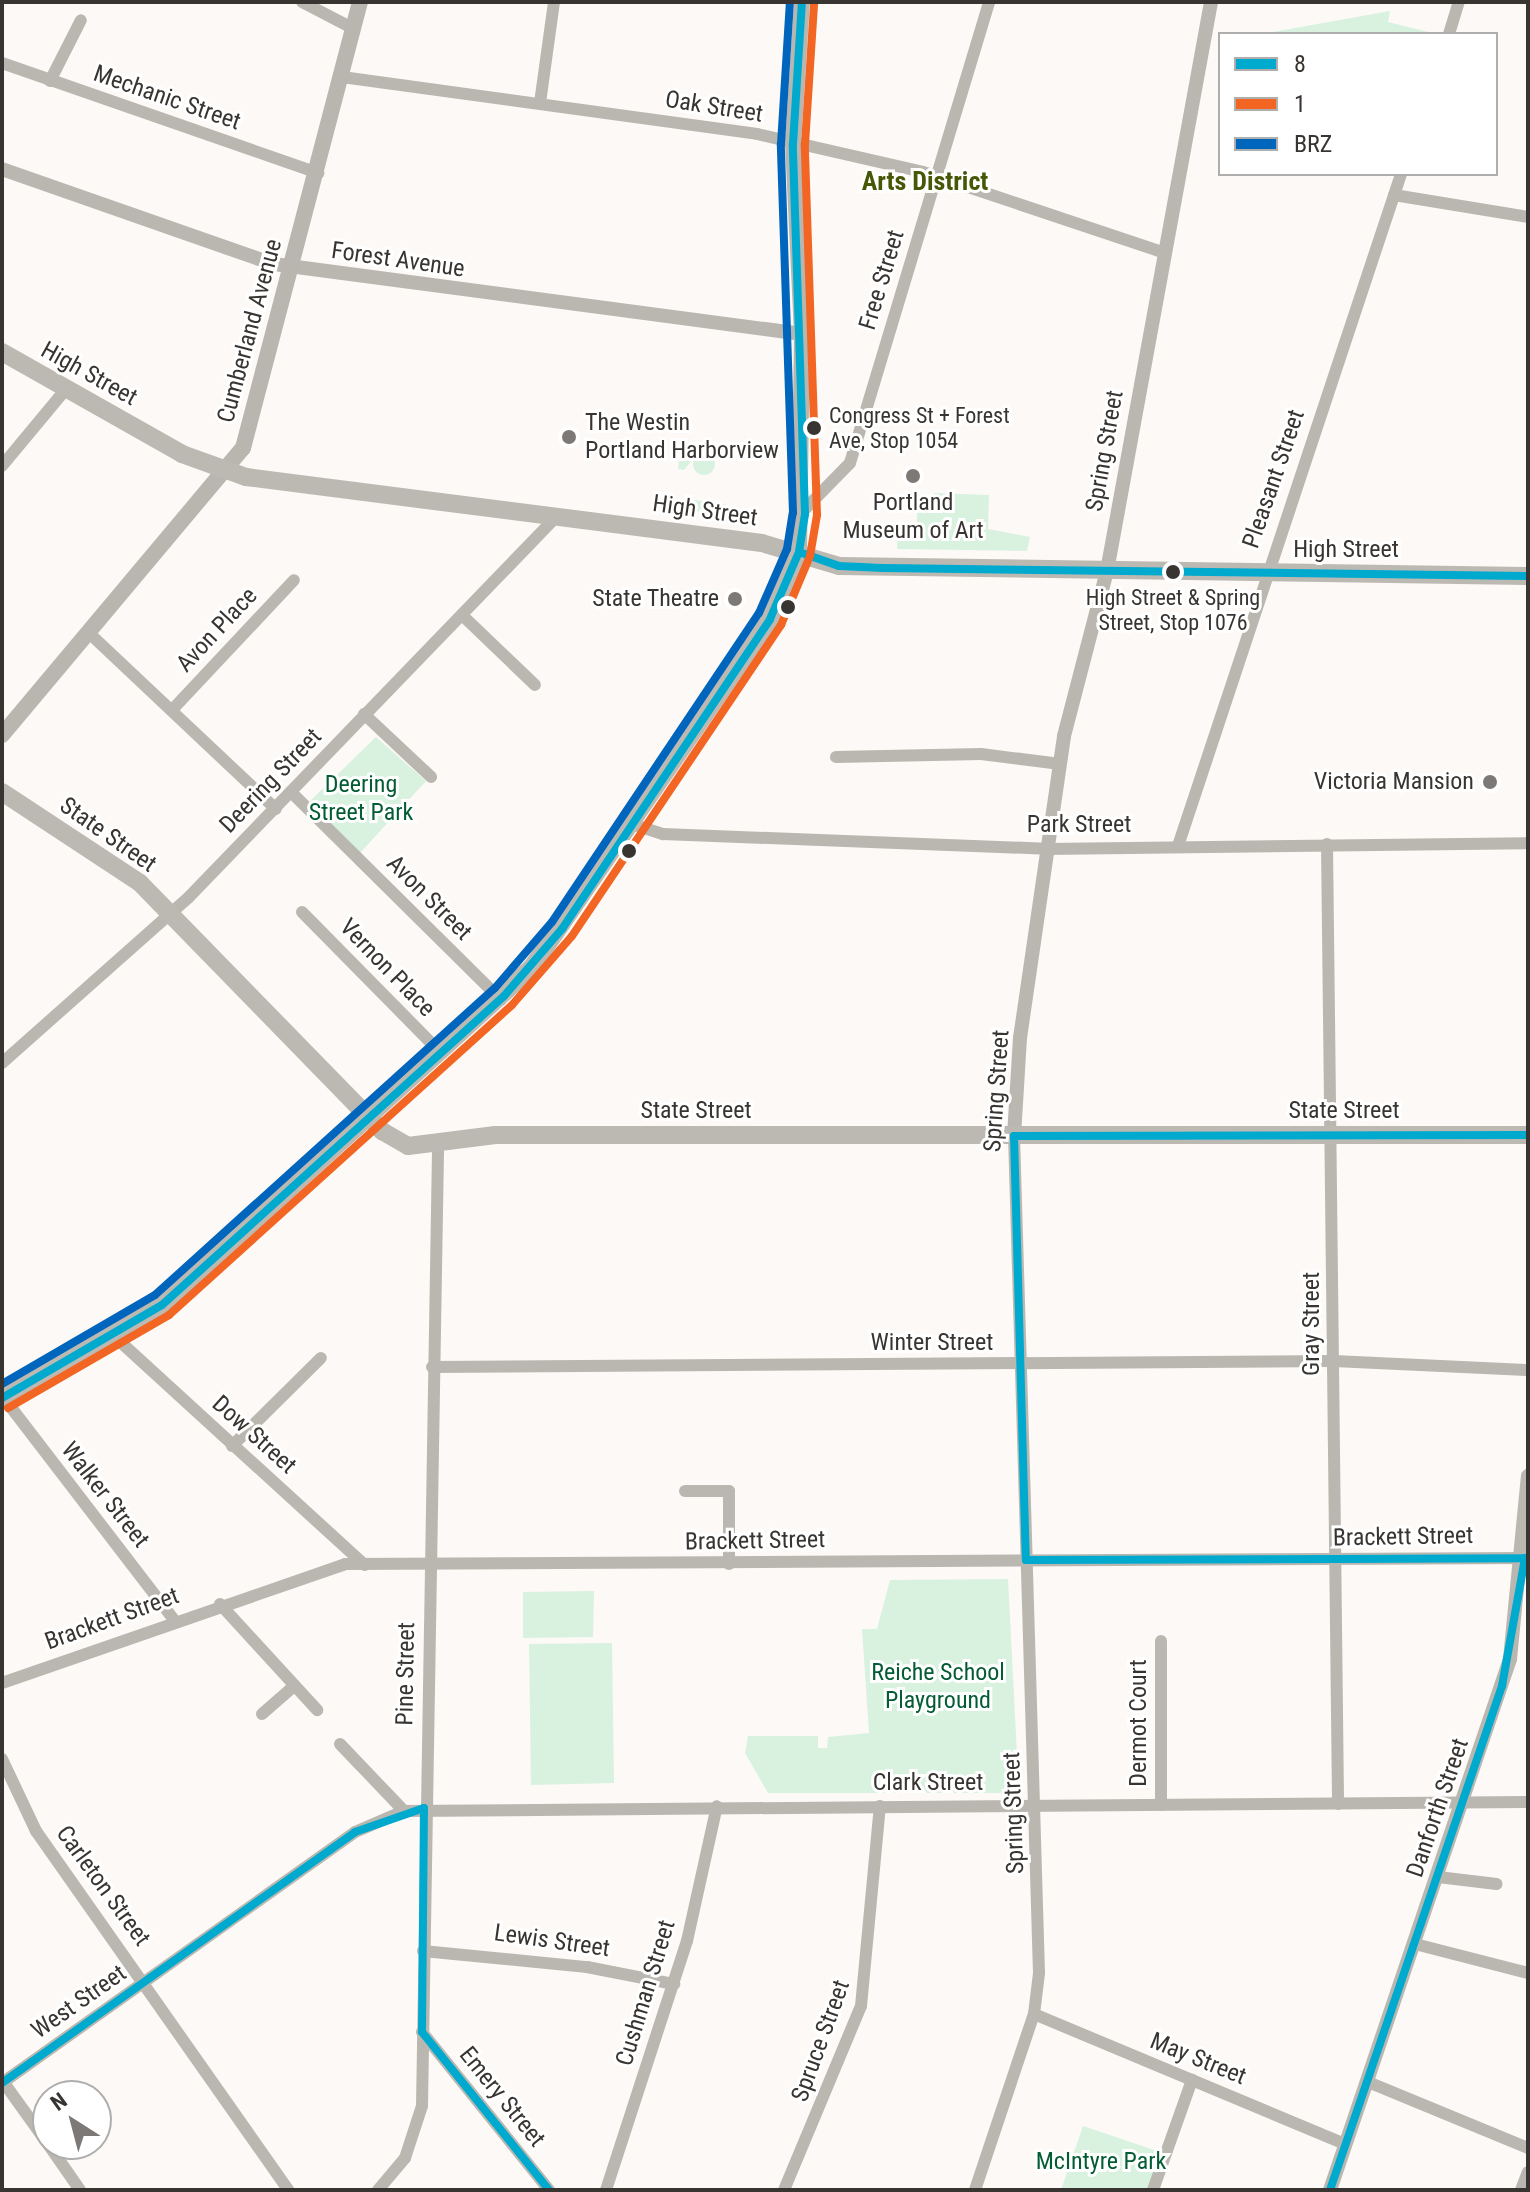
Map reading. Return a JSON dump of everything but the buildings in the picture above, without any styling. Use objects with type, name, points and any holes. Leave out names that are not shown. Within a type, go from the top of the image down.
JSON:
[{"type":"main road","name":"Cumberland Avenue","points":[[2,735],[243,448],[318,173],[360,2]]},
{"type":"main road","points":[[2,1398],[115,1337],[210,1263],[501,1000],[549,948],[770,619],[799,552],[805,509],[802,334],[793,144],[802,2]]},
{"type":"main road","name":"High Street","points":[[2,352],[224,471],[558,515],[799,552],[839,566],[1528,576]]},
{"type":"main road","name":"State Street","points":[[2,792],[125,871],[370,1118],[408,1146],[438,1147],[495,1135],[1528,1135]]},
{"type":"street","points":[[302,2],[354,29]]},
{"type":"street","points":[[540,103],[554,2]]},
{"type":"street","name":"Free Street","points":[[805,509],[850,463],[989,2]]},
{"type":"street","name":"Spring Street","points":[[975,2190],[1034,2014],[1040,1942],[1033,1805],[1014,1136],[1046,849],[1060,764],[1107,571],[1162,252],[1211,2]]},
{"type":"street","points":[[1450,32],[1459,2]]},
{"type":"street","points":[[50,81],[81,20]]},
{"type":"street","name":"Mechanic Street","points":[[2,63],[318,173]]},
{"type":"street","name":"Oak Street","points":[[342,77],[540,103],[793,144],[937,177],[1162,252]]},
{"type":"street","name":"Forest Avenue","points":[[2,169],[293,268],[802,334]]},
{"type":"street","name":"Pleasant Street","points":[[1178,846],[1265,574],[1400,176]]},
{"type":"street","points":[[1394,195],[1528,217]]},
{"type":"street","points":[[2,466],[66,389]]},
{"type":"street","name":"Deering Street","points":[[2,1063],[170,916],[558,515]]},
{"type":"street","name":"Avon Place","points":[[172,710],[294,580]]},
{"type":"street","points":[[462,615],[535,685]]},
{"type":"street","points":[[88,632],[276,809]]},
{"type":"street","points":[[364,714],[431,777]]},
{"type":"street","points":[[836,757],[981,754],[1060,764]]},
{"type":"street","name":"Avon Street","points":[[292,793],[501,1000]]},
{"type":"street","name":"Park Street","points":[[632,824],[663,834],[1046,849],[1528,843]]},
{"type":"street","name":"Gray Street","points":[[1327,844],[1333,1135],[1338,1804]]},
{"type":"street","name":"Vernon Place","points":[[302,912],[441,1053]]},
{"type":"street","name":"Pine Street","points":[[378,2190],[416,2134],[422,2032],[438,1147]]},
{"type":"street","name":"Dow Street","points":[[115,1337],[365,1565]]},
{"type":"street","points":[[232,1446],[321,1358]]},
{"type":"street","name":"Winter Street","points":[[432,1367],[1334,1361],[1528,1370]]},
{"type":"street","name":"Walker Street","points":[[2,1398],[174,1620]]},
{"type":"street","name":"Danforth Street","points":[[1330,2190],[1466,1803],[1510,1659],[1526,1558],[1528,1476]]},
{"type":"street","points":[[685,1491],[729,1491],[729,1564]]},
{"type":"street","name":"Brackett Street","points":[[2,1683],[220,1604],[345,1564],[1526,1558]]},
{"type":"street","points":[[220,1604],[317,1710]]},
{"type":"street","name":"Dermot Court","points":[[1161,1641],[1161,1805]]},
{"type":"street","points":[[262,1714],[294,1686]]},
{"type":"street","points":[[340,1744],[404,1811]]},
{"type":"street","name":"Carleton Street","points":[[2,1759],[36,1831],[288,2190]]},
{"type":"street","name":"Clark Street","points":[[424,1808],[1528,1802]]},
{"type":"street","name":"Cushman Street","points":[[606,2190],[674,1984],[717,1806]]},
{"type":"street","name":"Spruce Street","points":[[784,2190],[861,2006],[880,1806]]},
{"type":"street","name":"West Street","points":[[2,2082],[355,1832],[404,1811],[424,1808]]},
{"type":"street","points":[[1438,1877],[1497,1884]]},
{"type":"street","points":[[1415,1944],[1528,1973]]},
{"type":"street","name":"Lewis Street","points":[[423,1951],[587,1967],[674,1984]]},
{"type":"street","name":"May Street","points":[[1034,2014],[1345,2144]]},
{"type":"street","name":"Emery Street","points":[[422,2032],[549,2190]]},
{"type":"street","points":[[1153,2190],[1192,2080]]},
{"type":"street","points":[[2,2082],[32,2122]]},
{"type":"street","points":[[1368,2082],[1528,2148]]},
{"type":"street","points":[[59,2160],[80,2190]]},
{"type":"street","points":[[1521,2190],[1528,2172]]},
{"type":"green space","points":[[1390,11],[1388,22],[1429,32],[1273,32]]},
{"type":"green space","points":[[681,444],[715,448],[697,454],[684,470],[678,469]]},
{"type":"green space","points":[[704,453],[712,456],[715,464],[712,472],[704,475],[696,472],[693,464],[696,456]]},
{"type":"green space","points":[[934,493],[989,495],[988,529],[1030,537],[1027,551],[897,549],[898,531],[917,531],[917,510],[934,510]]},
{"type":"green space","points":[[694,500],[725,504],[724,516],[693,511]]},
{"type":"green space","name":"Deering Street Park","points":[[376,737],[426,781],[360,853],[309,802]]},
{"type":"green space","name":"Reiche School Playground","points":[[1008,1579],[1019,1793],[768,1793],[745,1753],[748,1736],[818,1736],[818,1748],[827,1748],[828,1737],[869,1733],[862,1629],[877,1629],[890,1580]]},
{"type":"green space","points":[[594,1591],[593,1637],[523,1638],[523,1592]]},
{"type":"green space","points":[[612,1643],[614,1783],[531,1785],[529,1644]]},
{"type":"green space","name":"McIntyre Park","points":[[1083,2126],[1166,2154],[1153,2190],[1061,2190]]},
{"type":"transit line","name":"BRZ","points":[[2,1384],[155,1295],[495,988],[552,922],[759,613],[787,549],[793,513],[781,144],[790,2]]},
{"type":"transit line","name":"8","points":[[2,1398],[162,1305],[504,996],[562,929],[770,619],[799,552],[805,514],[793,144],[802,2]]},
{"type":"transit line","name":"1","points":[[8,1408],[169,1315],[512,1005],[572,936],[781,625],[810,556],[817,515],[805,144],[814,3]]},
{"type":"transit line","name":"8","points":[[799,552],[839,566],[883,568],[1528,576]]},
{"type":"transit line","name":"8","points":[[1014,1136],[1528,1135]]},
{"type":"transit line","name":"8","points":[[1014,1136],[1026,1560]]},
{"type":"transit line","name":"8","points":[[1026,1560],[1525,1558]]},
{"type":"transit line","name":"8","points":[[1330,2190],[1502,1686],[1525,1558]]},
{"type":"transit line","name":"8","points":[[422,2032],[424,1808]]},
{"type":"transit line","name":"8","points":[[2,2083],[355,1832],[424,1808]]},
{"type":"transit line","name":"8","points":[[422,2032],[549,2190]]},
{"type":"place","name":"Congress St + Forest Ave, Stop 1054","points":[[814,428]]},
{"type":"place","name":"The Westin Portland Harborview","points":[[569,437]]},
{"type":"place","name":"Portland Museum of Art","points":[[913,476]]},
{"type":"place","name":"High Street & Spring Street, Stop 1076","points":[[1173,572]]},
{"type":"place","name":"State Theatre","points":[[735,599]]},
{"type":"place","name":"Victoria Mansion","points":[[1490,782]]},
{"type":"district","name":"Arts District","points":[[925,182]]}]
